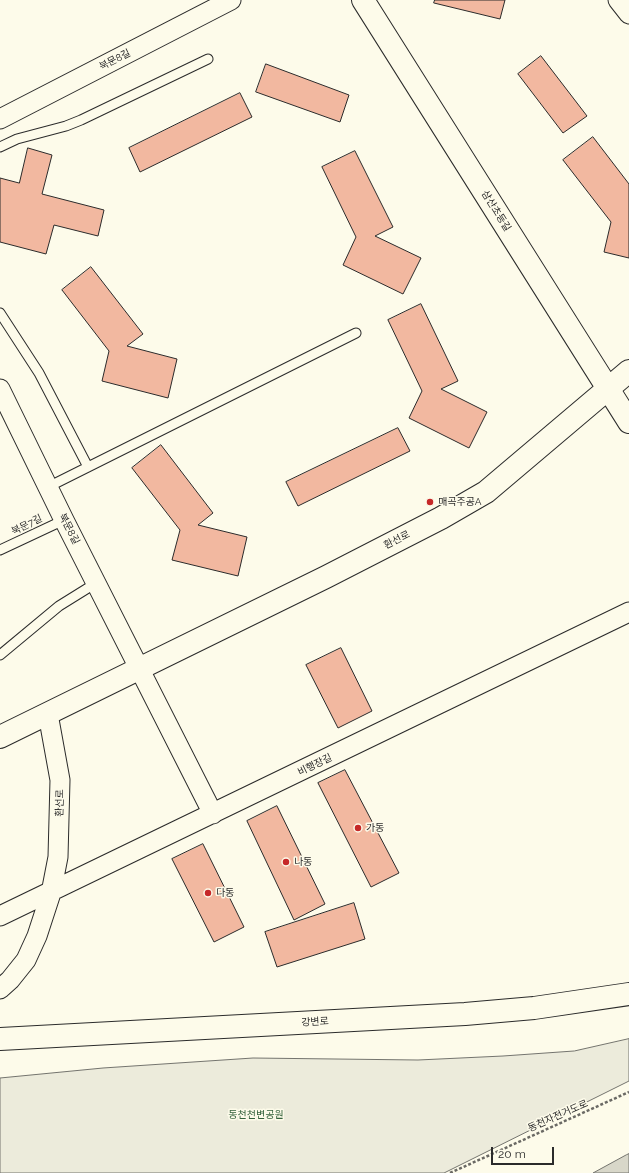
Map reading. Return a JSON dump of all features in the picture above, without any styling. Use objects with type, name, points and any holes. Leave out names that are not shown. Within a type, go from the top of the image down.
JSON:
[{"type":"street","name":"북문8길","points":[[0,119],[231,0]]},
{"type":"street","name":"삼산초등길","points":[[362,0],[629,422]]},
{"type":"street","points":[[618,0],[629,14]]},
{"type":"street","name":"환선로","points":[[0,737],[326,577],[441,518],[486,492],[629,371]]},
{"type":"street","name":"북문8길","points":[[0,389],[139,669]]},
{"type":"street","name":"비행장길","points":[[0,916],[629,612]]},
{"type":"street","points":[[139,669],[213,814]]},
{"type":"street","name":"환선로","points":[[0,989],[10,980],[26,960],[37,936],[51,892],[58,857],[60,780],[48,714]]},
{"type":"street","name":"강변로","points":[[0,1039],[465,1014],[534,1008],[629,994]]},
{"type":"lane","points":[[0,147],[17,139],[52,130],[81,120],[208,59]]},
{"type":"lane","points":[[0,313],[39,373],[88,467]]},
{"type":"lane","points":[[48,487],[356,333]]},
{"type":"lane","name":"북문7길","points":[[0,550],[64,520]]},
{"type":"lane","points":[[0,655],[59,606],[96,583]]},
{"type":"path","name":"동천자전거도로","points":[[450,1173],[629,1092]]},
{"type":"green space","name":"동천천변공원","points":[[629,1039],[629,1081],[444,1173],[0,1173],[0,1078],[103,1068],[253,1058],[418,1060],[503,1056],[574,1051]]},
{"type":"shaded area","points":[[629,1154],[629,1173],[593,1173],[626,1155]]},
{"type":"building","points":[[435,0],[505,0],[500,19],[434,3]]},
{"type":"building","points":[[541,56],[587,116],[563,133],[518,74]]},
{"type":"building","points":[[266,64],[349,95],[340,122],[256,92]]},
{"type":"building","points":[[240,93],[252,117],[140,172],[129,148]]},
{"type":"building","points":[[593,137],[629,184],[629,258],[604,252],[611,222],[563,160]]},
{"type":"building","points":[[28,148],[52,155],[42,194],[104,210],[98,236],[54,225],[46,254],[0,242],[0,178],[19,183]]},
{"type":"building","points":[[355,151],[393,227],[375,236],[421,258],[403,294],[343,265],[356,237],[322,167]]},
{"type":"building","points":[[91,267],[143,334],[127,346],[177,359],[168,398],[102,381],[109,351],[62,290]]},
{"type":"building","points":[[421,304],[458,381],[441,389],[487,412],[469,448],[409,418],[422,391],[388,320]]},
{"type":"building","points":[[398,428],[410,451],[298,506],[286,482]]},
{"type":"building","points":[[161,445],[213,513],[198,525],[247,537],[238,576],[172,560],[180,530],[132,468]]},
{"type":"building","points":[[341,648],[372,711],[338,728],[306,665]]},
{"type":"building","name":"가동","points":[[345,770],[399,873],[371,887],[318,783]]},
{"type":"building","name":"나동","points":[[277,806],[325,904],[294,920],[247,821]]},
{"type":"building","name":"다동","points":[[203,844],[244,927],[214,942],[172,859]]},
{"type":"building","points":[[354,903],[365,939],[277,967],[265,932]]},
{"type":"place","name":"매곡주공A","points":[[430,502]]},
{"type":"place","name":"가동","points":[[358,828]]},
{"type":"place","name":"나동","points":[[286,862]]},
{"type":"place","name":"다동","points":[[208,893]]}]
